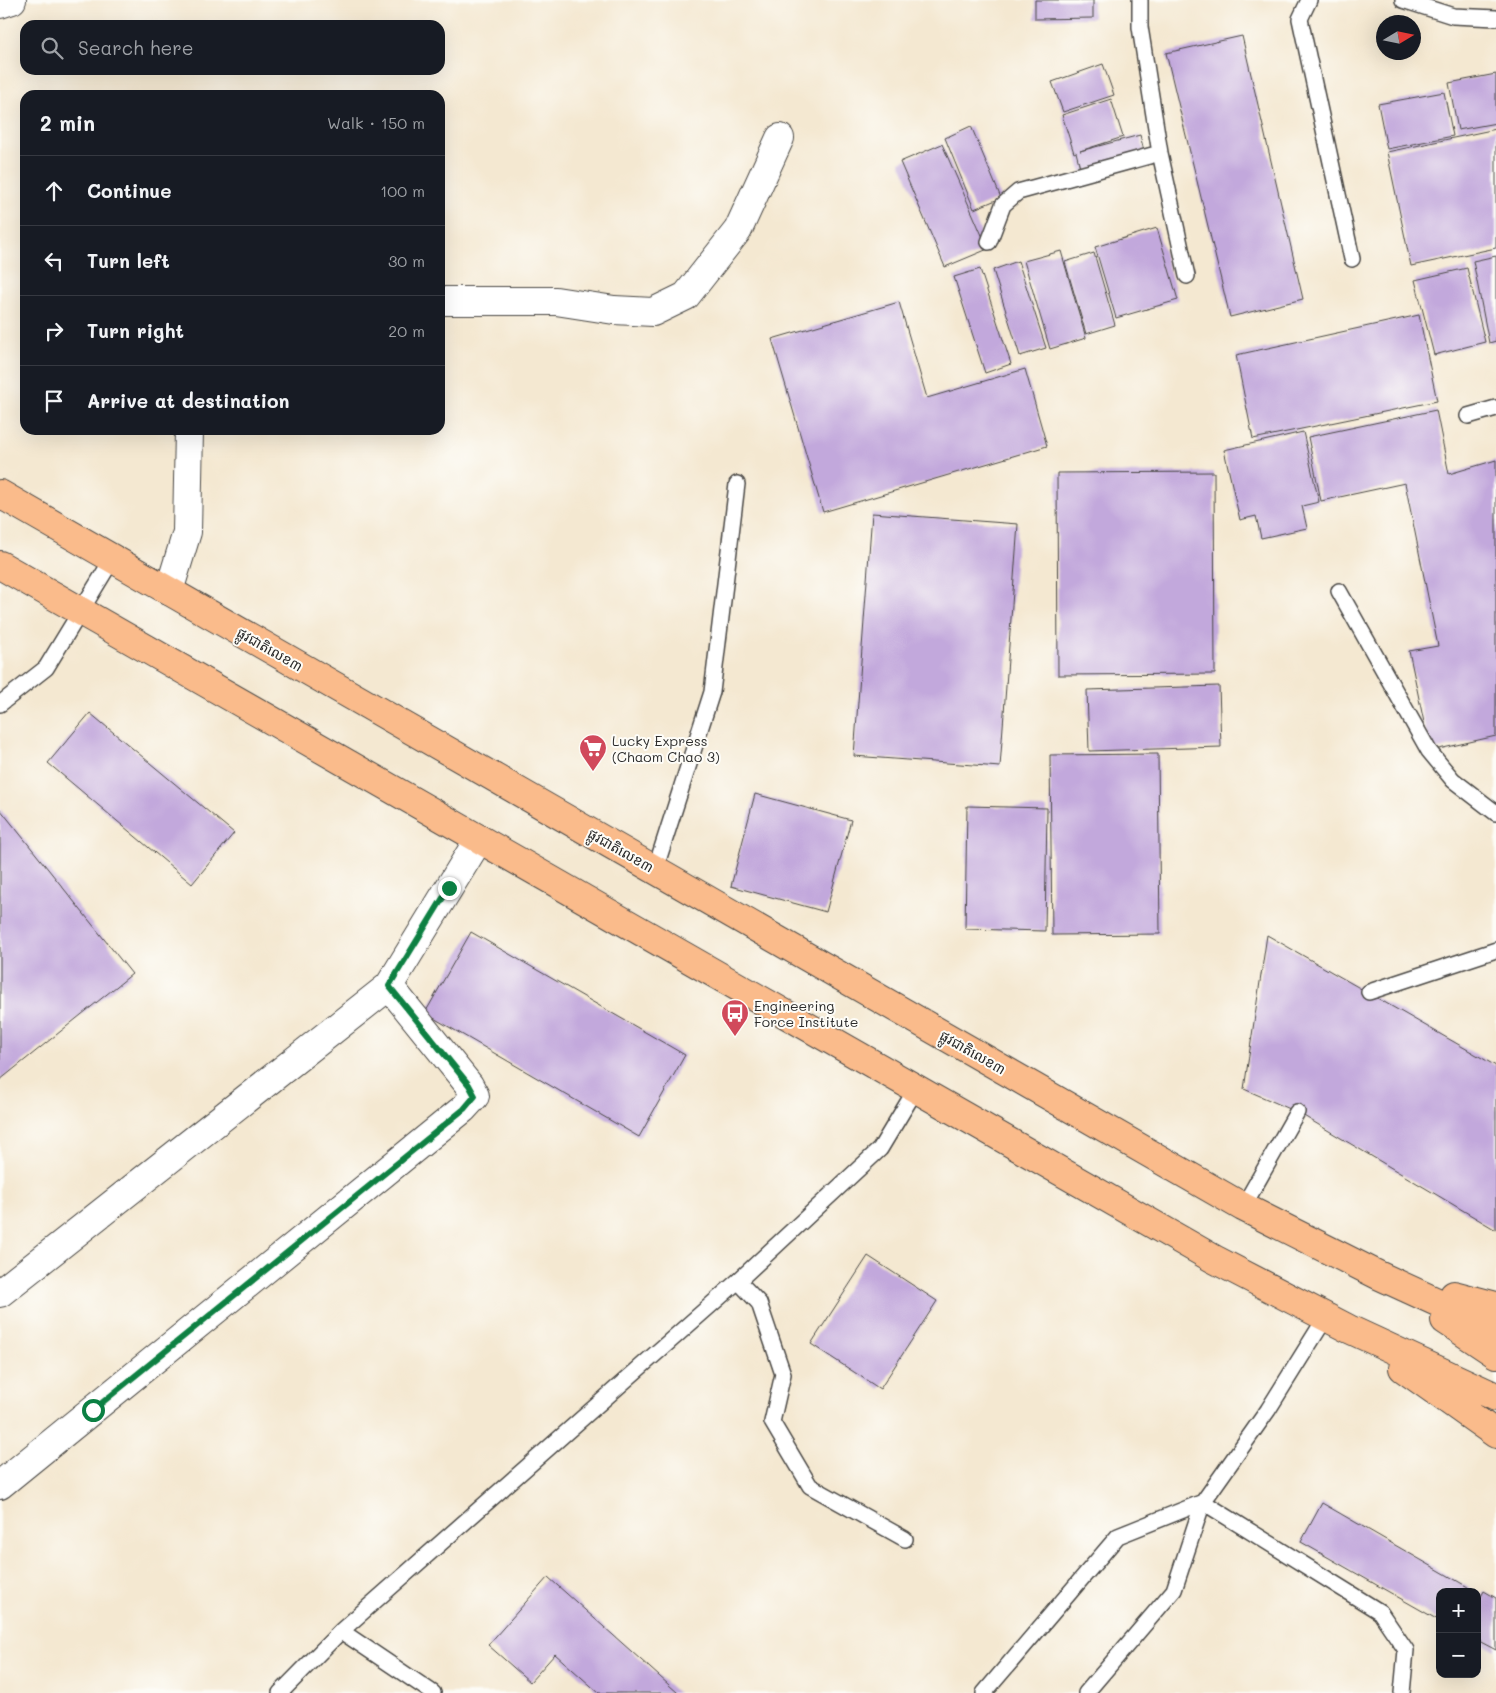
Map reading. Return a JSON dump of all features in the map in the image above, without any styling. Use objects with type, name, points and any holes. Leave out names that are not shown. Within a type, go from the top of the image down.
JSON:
[{"type":"highway","name":"ផ្លូវជាតិលេខ៣","points":[[0,494],[1243,1207],[1378,1274]]},
{"type":"highway","points":[[0,565],[1214,1259],[1338,1323],[1496,1397]]},
{"type":"highway","points":[[1378,1274],[1496,1306]]},
{"type":"highway","points":[[1378,1274],[1496,1329]]},
{"type":"highway","points":[[1378,1274],[1496,1354]]},
{"type":"highway","points":[[1338,1323],[1496,1434]]},
{"type":"street","points":[[0,4],[12,0]]},
{"type":"street","points":[[445,301],[556,301],[614,310],[653,312],[686,296],[738,230],[780,138]]},
{"type":"street","points":[[169,591],[187,532],[189,435]]},
{"type":"street","points":[[0,1293],[389,986],[479,839]]},
{"type":"street","points":[[0,1485],[464,1109],[475,1096],[469,1085],[389,986]]},
{"type":"lane","points":[[1140,0],[1140,27],[1160,153],[1187,276]]},
{"type":"lane","points":[[1309,0],[1300,19],[1352,259]]},
{"type":"lane","points":[[1403,0],[1453,16],[1496,18]]},
{"type":"lane","points":[[989,242],[1003,205],[1018,192],[1160,153]]},
{"type":"lane","points":[[1468,416],[1496,408]]},
{"type":"lane","points":[[655,870],[712,692],[737,484]]},
{"type":"lane","points":[[0,704],[46,668],[113,558]]},
{"type":"lane","points":[[1339,591],[1429,751],[1453,780],[1496,813]]},
{"type":"lane","points":[[1368,992],[1496,950]]},
{"type":"lane","points":[[280,1693],[341,1631],[738,1281],[880,1149],[916,1089]]},
{"type":"lane","points":[[1243,1207],[1297,1112]]},
{"type":"lane","points":[[738,1281],[759,1303],[783,1374],[772,1422],[810,1486],[906,1539]]},
{"type":"lane","points":[[1086,1693],[1174,1590],[1203,1502],[1268,1410],[1338,1323]]},
{"type":"lane","points":[[984,1693],[1118,1536],[1203,1502]]},
{"type":"lane","points":[[1203,1502],[1380,1612],[1406,1650],[1402,1693]]},
{"type":"lane","points":[[341,1631],[433,1693]]},
{"type":"building","points":[[1035,0],[1093,0],[1093,18],[1035,19]]},
{"type":"building","points":[[1242,36],[1303,299],[1230,317],[1166,53]]},
{"type":"building","points":[[1103,64],[1114,95],[1063,112],[1052,82]]},
{"type":"building","points":[[1496,74],[1496,123],[1458,130],[1449,83]]},
{"type":"building","points":[[1444,92],[1453,136],[1387,149],[1378,104]]},
{"type":"building","points":[[1111,99],[1123,137],[1080,151],[1140,135],[1145,155],[1081,172],[1076,152],[1074,153],[1062,115]]},
{"type":"building","points":[[971,126],[1001,198],[974,209],[945,138]]},
{"type":"building","points":[[1496,129],[1496,248],[1411,266],[1387,152]]},
{"type":"building","points":[[942,144],[988,249],[945,267],[900,162]]},
{"type":"building","points":[[1157,228],[1178,300],[1116,318],[1095,247]]},
{"type":"building","points":[[1061,251],[1086,338],[1050,349],[1024,261]]},
{"type":"building","points":[[1094,253],[1115,325],[1086,334],[1065,262]]},
{"type":"building","points":[[1496,256],[1496,341],[1489,343],[1473,261]]},
{"type":"building","points":[[1018,261],[1046,348],[1020,356],[993,270]]},
{"type":"building","points":[[1467,268],[1485,342],[1434,355],[1415,280]]},
{"type":"building","points":[[980,269],[1011,364],[985,373],[954,277]]},
{"type":"building","points":[[899,302],[927,398],[1025,369],[1047,446],[823,512],[772,339]]},
{"type":"building","points":[[1419,315],[1437,401],[1253,439],[1236,355]]},
{"type":"building","points":[[1436,410],[1449,474],[1496,460],[1496,736],[1430,751],[1409,651],[1438,646],[1405,483],[1321,501],[1308,437]]},
{"type":"building","points":[[1303,432],[1319,502],[1302,506],[1307,528],[1261,538],[1256,516],[1240,520],[1224,450]]},
{"type":"building","points":[[1214,472],[1215,674],[1058,675],[1057,473]]},
{"type":"building","points":[[872,513],[1018,524],[1000,767],[854,756]]},
{"type":"building","points":[[1219,686],[1221,747],[1089,751],[1087,690]]},
{"type":"building","points":[[90,713],[234,833],[192,884],[48,763]]},
{"type":"building","points":[[1158,754],[1160,934],[1052,935],[1050,755]]},
{"type":"building","points":[[755,794],[851,820],[826,912],[731,886]]},
{"type":"building","points":[[967,806],[1047,808],[1045,931],[965,929]]},
{"type":"building","points":[[0,809],[132,974],[0,1080]]},
{"type":"building","points":[[471,932],[685,1055],[639,1137],[425,1013]]},
{"type":"building","points":[[1267,935],[1496,1066],[1496,1230],[1297,1112],[1244,1089]]},
{"type":"building","points":[[868,1256],[937,1301],[880,1389],[811,1344]]},
{"type":"building","points":[[1322,1503],[1470,1588],[1436,1588],[1436,1619],[1301,1542]]},
{"type":"building","points":[[548,1577],[678,1693],[599,1693],[555,1654],[530,1682],[488,1645]]},
{"type":"building","points":[[1484,1591],[1496,1598],[1496,1650],[1481,1642],[1481,1597]]},
{"type":"place","name":"Lucky Express (Chaom Chao 3)","points":[[593,772]]},
{"type":"place","name":"Engineering Force Institute","points":[[735,1037]]},
{"type":"route","points":[[93,1410],[464,1109],[475,1096],[469,1085],[389,986],[449,888]]}]
